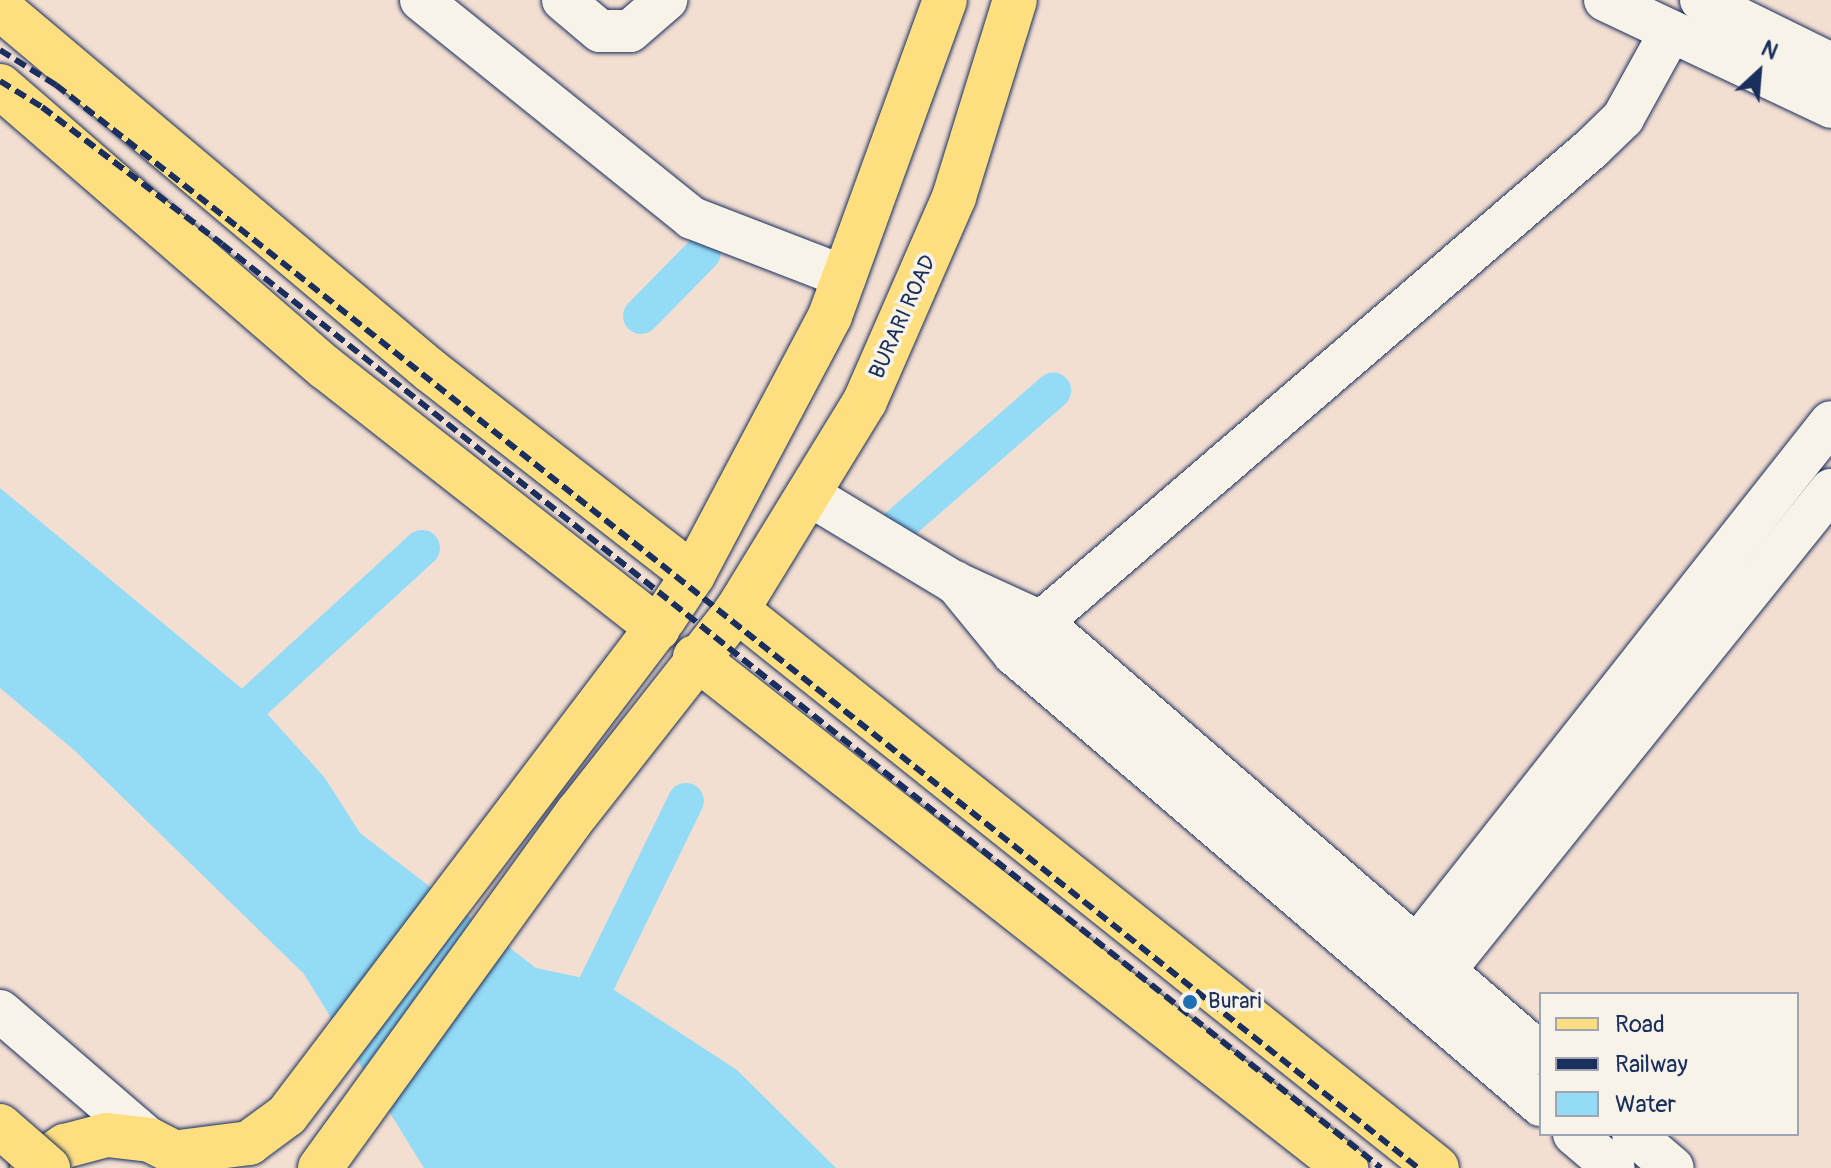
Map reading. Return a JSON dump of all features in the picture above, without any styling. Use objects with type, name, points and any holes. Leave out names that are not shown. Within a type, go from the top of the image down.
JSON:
[{"type":"main road","points":[[32,1168],[65,1146],[107,1135],[178,1153],[249,1143],[287,1115],[658,628],[693,575],[830,316],[945,0]]},
{"type":"main road","name":"BURARI ROAD","points":[[323,1162],[578,812],[695,657],[737,610],[865,401],[917,290],[985,110],[1015,0]]},
{"type":"main road","points":[[0,8],[431,371],[693,575]]},
{"type":"main road","points":[[0,86],[326,368],[658,628]]},
{"type":"main road","points":[[737,610],[1437,1168]]},
{"type":"main road","points":[[695,657],[1346,1168]]},
{"type":"main road","points":[[0,1126],[48,1168]]},
{"type":"street","points":[[421,0],[692,218],[845,277]]},
{"type":"street","points":[[563,0],[600,31],[630,31],[666,0]]},
{"type":"street","points":[[1605,0],[1831,107]]},
{"type":"street","points":[[1701,0],[1831,64]]},
{"type":"street","points":[[1041,622],[1591,149],[1623,118],[1671,31]]},
{"type":"street","points":[[1419,973],[1730,550],[1831,422]]},
{"type":"street","points":[[1419,973],[1762,575],[1831,490]]},
{"type":"street","points":[[808,494],[954,582],[1041,622],[1419,973],[1539,1103]]},
{"type":"street","points":[[1730,550],[1762,575]]},
{"type":"street","points":[[954,582],[1014,654],[1419,973],[1539,1053]]},
{"type":"street","points":[[0,1011],[178,1153]]},
{"type":"street","points":[[1576,1136],[1614,1168]]},
{"type":"street","points":[[1635,1136],[1673,1168]]},
{"type":"water","points":[[0,488],[252,697],[325,778],[360,833],[536,968],[602,982],[737,1070],[836,1168],[424,1168],[304,974],[74,750],[0,688]]},
{"type":"waterway","points":[[641,316],[703,253]]},
{"type":"waterway","points":[[898,526],[1053,391]]},
{"type":"waterway","points":[[220,733],[422,548]]},
{"type":"waterway","points":[[578,1022],[686,801]]},
{"type":"railway","points":[[0,50],[56,85],[239,228],[1418,1168]]},
{"type":"railway","points":[[0,81],[42,107],[222,244],[1381,1168]]},
{"type":"place","name":"Burari","points":[[1190,1002]]}]
